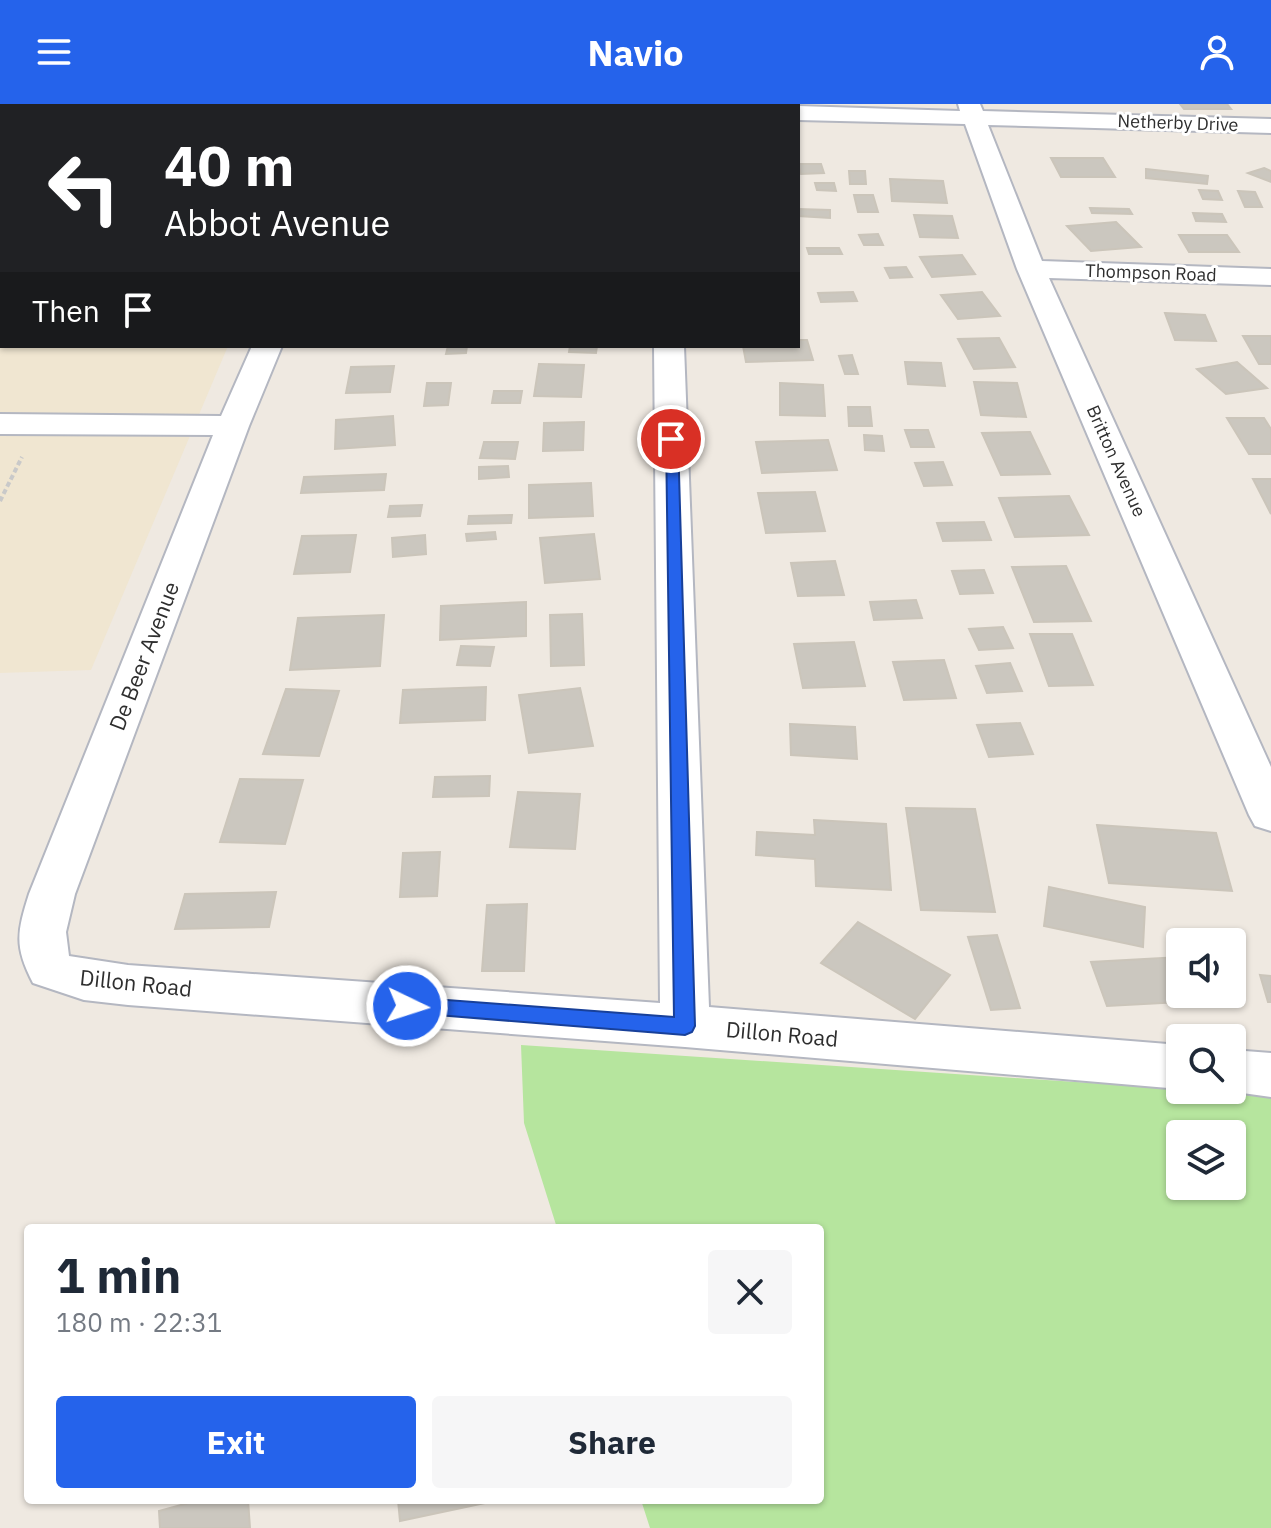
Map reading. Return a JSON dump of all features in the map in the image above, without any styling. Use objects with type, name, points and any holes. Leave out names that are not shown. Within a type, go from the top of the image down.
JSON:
[{"type":"street","name":"Netherby Drive","points":[[800,113],[971,111],[1271,126]]},
{"type":"street","name":"Britton Avenue","points":[[971,111],[1031,269],[1271,815]]},
{"type":"street","name":"Thompson Road","points":[[1031,269],[1271,277]]},
{"type":"street","name":"De Beer Avenue","points":[[50,969],[42,952],[40,937],[52,894],[266,348]]},
{"type":"street","points":[[669,348],[685,1026]]},
{"type":"street","points":[[0,424],[233,426]]},
{"type":"street","name":"Dillon Road","points":[[50,969],[84,980],[128,985],[1166,1066]]},
{"type":"street","points":[[1246,1073],[1271,1075]]},
{"type":"path","points":[[0,501],[39,424]]},
{"type":"shaded area","points":[[0,348],[227,348],[91,670],[0,673]]},
{"type":"green space","points":[[521,1045],[1166,1088],[1166,1104],[1246,1104],[1246,1093],[1271,1095],[1271,1528],[650,1528],[642,1504],[824,1504],[824,1224],[556,1224],[524,1123]]},
{"type":"building","points":[[1180,104],[1227,104],[1231,109],[1184,109]]},
{"type":"building","points":[[1051,158],[1103,158],[1115,177],[1061,177]]},
{"type":"building","points":[[800,164],[821,164],[824,173],[801,174]]},
{"type":"building","points":[[1264,168],[1271,171],[1271,182],[1248,173]]},
{"type":"building","points":[[1146,169],[1208,176],[1207,184],[1146,178]]},
{"type":"building","points":[[849,171],[865,171],[866,184],[850,184]]},
{"type":"building","points":[[890,179],[943,181],[947,203],[892,201]]},
{"type":"building","points":[[815,183],[834,183],[836,191],[817,190]]},
{"type":"building","points":[[1199,190],[1218,191],[1222,200],[1203,199]]},
{"type":"building","points":[[1238,191],[1255,192],[1262,207],[1245,207]]},
{"type":"building","points":[[854,195],[873,195],[878,212],[858,212]]},
{"type":"building","points":[[1090,208],[1129,209],[1132,214],[1092,213]]},
{"type":"building","points":[[800,209],[830,210],[830,218],[800,216]]},
{"type":"building","points":[[1193,213],[1222,214],[1226,222],[1196,221]]},
{"type":"building","points":[[914,215],[952,216],[958,238],[920,237]]},
{"type":"building","points":[[1116,222],[1141,247],[1091,251],[1067,226]]},
{"type":"building","points":[[878,234],[883,245],[864,245],[859,235]]},
{"type":"building","points":[[1179,235],[1227,235],[1239,252],[1189,252]]},
{"type":"building","points":[[807,248],[839,248],[842,254],[809,254]]},
{"type":"building","points":[[962,255],[975,274],[932,277],[920,257]]},
{"type":"building","points":[[906,267],[912,277],[890,278],[885,268]]},
{"type":"building","points":[[853,292],[857,301],[821,302],[818,293]]},
{"type":"building","points":[[982,292],[1000,316],[958,319],[941,295]]},
{"type":"building","points":[[1165,313],[1205,315],[1216,341],[1175,340]]},
{"type":"building","points":[[1243,336],[1271,336],[1271,364],[1259,364]]},
{"type":"building","points":[[999,338],[1015,367],[974,369],[958,339]]},
{"type":"building","points":[[800,340],[807,340],[813,360],[746,362],[743,348],[800,348]]},
{"type":"building","points":[[448,348],[467,348],[466,353],[446,354]]},
{"type":"building","points":[[570,348],[597,348],[596,353],[569,352]]},
{"type":"building","points":[[852,355],[858,374],[845,374],[839,356]]},
{"type":"building","points":[[905,362],[941,363],[945,386],[908,384]]},
{"type":"building","points":[[1237,362],[1267,388],[1226,394],[1197,369]]},
{"type":"building","points":[[539,364],[584,365],[581,397],[534,396]]},
{"type":"building","points":[[394,366],[390,392],[346,393],[351,367]]},
{"type":"building","points":[[974,382],[1017,383],[1026,417],[981,415]]},
{"type":"building","points":[[427,383],[451,383],[448,405],[424,406]]},
{"type":"building","points":[[780,383],[823,385],[825,416],[780,415]]},
{"type":"building","points":[[494,391],[522,391],[520,403],[492,403]]},
{"type":"building","points":[[848,407],[870,407],[872,426],[849,426]]},
{"type":"building","points":[[393,416],[395,445],[335,449],[336,420]]},
{"type":"building","points":[[1227,418],[1264,418],[1271,429],[1271,454],[1249,454]]},
{"type":"building","points":[[584,422],[583,450],[543,451],[544,423]]},
{"type":"building","points":[[905,430],[928,430],[934,447],[911,447]]},
{"type":"building","points":[[1030,432],[1050,474],[1001,475],[982,433]]},
{"type":"building","points":[[864,435],[882,436],[884,451],[865,450]]},
{"type":"building","points":[[828,440],[837,470],[762,473],[756,442]]},
{"type":"building","points":[[484,442],[518,442],[515,459],[480,458]]},
{"type":"building","points":[[943,462],[952,485],[924,486],[915,463]]},
{"type":"building","points":[[508,466],[509,477],[479,479],[479,467]]},
{"type":"building","points":[[386,474],[384,490],[301,493],[304,477]]},
{"type":"building","points":[[1253,479],[1271,479],[1271,514]]},
{"type":"building","points":[[591,483],[593,516],[529,518],[529,485]]},
{"type":"building","points":[[815,492],[825,531],[766,533],[758,493]]},
{"type":"building","points":[[1069,496],[1089,535],[1015,537],[999,498]]},
{"type":"building","points":[[422,505],[420,516],[388,517],[390,506]]},
{"type":"building","points":[[512,515],[511,523],[468,524],[469,516]]},
{"type":"building","points":[[984,522],[991,540],[943,541],[937,523]]},
{"type":"building","points":[[495,532],[496,539],[467,541],[466,534]]},
{"type":"building","points":[[594,534],[600,579],[545,583],[540,538]]},
{"type":"building","points":[[356,535],[350,572],[294,574],[302,536]]},
{"type":"building","points":[[425,535],[426,554],[393,557],[392,538]]},
{"type":"building","points":[[835,561],[844,595],[798,596],[791,563]]},
{"type":"building","points":[[1066,566],[1091,621],[1034,622],[1012,567]]},
{"type":"building","points":[[984,570],[993,593],[960,594],[952,571]]},
{"type":"building","points":[[916,600],[922,618],[874,620],[870,602]]},
{"type":"building","points":[[526,602],[526,636],[440,640],[441,606]]},
{"type":"building","points":[[582,614],[584,665],[551,666],[550,615]]},
{"type":"building","points":[[384,615],[380,666],[290,670],[298,618]]},
{"type":"building","points":[[1003,627],[1013,648],[979,650],[969,629]]},
{"type":"building","points":[[1030,634],[1072,634],[1093,685],[1049,686]]},
{"type":"building","points":[[854,642],[865,686],[803,688],[794,644]]},
{"type":"building","points":[[461,646],[494,647],[490,666],[457,665]]},
{"type":"building","points":[[944,660],[956,698],[904,700],[893,662]]},
{"type":"building","points":[[1010,663],[1022,691],[987,693],[976,666]]},
{"type":"building","points":[[486,687],[485,720],[400,723],[403,690]]},
{"type":"building","points":[[580,688],[593,746],[529,753],[519,695]]},
{"type":"building","points":[[286,689],[339,691],[319,756],[263,754]]},
{"type":"building","points":[[1020,723],[1033,754],[989,757],[977,725]]},
{"type":"building","points":[[790,724],[855,727],[857,759],[791,755]]},
{"type":"building","points":[[490,776],[489,796],[433,797],[435,777]]},
{"type":"building","points":[[240,779],[303,780],[285,844],[220,842]]},
{"type":"building","points":[[518,792],[580,794],[575,849],[510,847]]},
{"type":"building","points":[[906,808],[975,809],[995,912],[921,910]]},
{"type":"building","points":[[814,820],[886,824],[891,890],[816,886],[815,859],[756,855],[757,832],[815,835]]},
{"type":"building","points":[[1097,825],[1216,833],[1232,891],[1109,883]]},
{"type":"building","points":[[440,852],[437,896],[400,897],[403,853]]},
{"type":"building","points":[[1049,887],[1145,907],[1143,947],[1044,926]]},
{"type":"building","points":[[276,892],[269,927],[175,929],[185,894]]},
{"type":"building","points":[[527,904],[524,971],[482,971],[487,905]]},
{"type":"building","points":[[858,922],[950,975],[915,1019],[821,963]]},
{"type":"building","points":[[997,935],[1020,1008],[991,1010],[968,937]]},
{"type":"building","points":[[1166,958],[1166,1003],[1107,1006],[1091,962]]},
{"type":"building","points":[[1260,975],[1271,976],[1271,1002],[1268,1002]]},
{"type":"building","points":[[184,1504],[248,1504],[250,1528],[160,1528],[159,1511]]},
{"type":"building","points":[[398,1504],[480,1504],[400,1521]]},
{"type":"route","points":[[407,1006],[685,1026],[671,439]]}]
